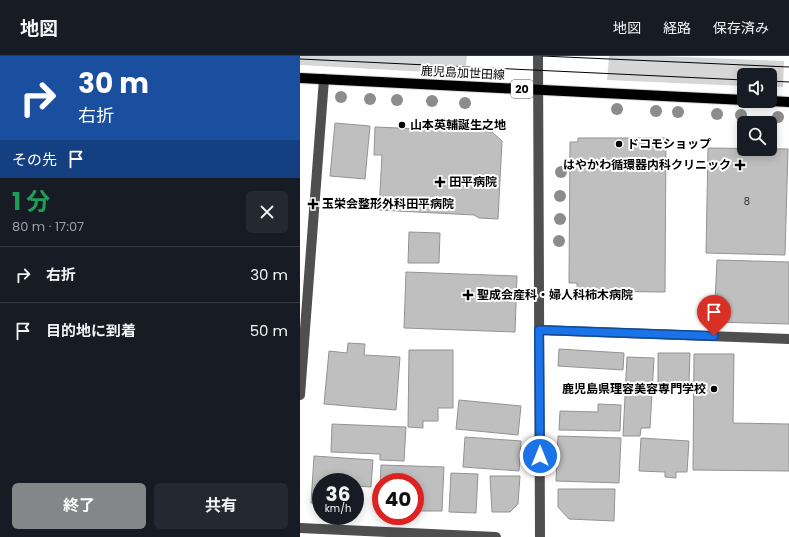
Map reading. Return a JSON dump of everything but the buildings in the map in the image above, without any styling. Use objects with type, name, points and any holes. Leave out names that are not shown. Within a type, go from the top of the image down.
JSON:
[{"type":"main road","name":"鹿児島加世田線","points":[[300,78],[737,100]]},
{"type":"main road","points":[[777,101],[789,102]]},
{"type":"street","points":[[538,56],[540,537]]},
{"type":"street","points":[[300,395],[324,79]]},
{"type":"street","points":[[539,330],[789,339]]},
{"type":"street","points":[[300,528],[496,537]]},
{"type":"shaded area","points":[[300,56],[467,56],[465,74],[300,65]]},
{"type":"shaded area","points":[[609,56],[659,56],[784,61],[783,87],[777,87],[777,68],[737,68],[737,86],[607,80]]},
{"type":"tram line","points":[[542,56],[789,67]]},
{"type":"tram line","points":[[300,59],[737,80]]},
{"type":"tram line","points":[[777,81],[789,82]]},
{"type":"place","name":"山本英輔誕生之地","points":[[402,125]]},
{"type":"place","name":"ドコモショップ","points":[[619,144]]},
{"type":"place","name":"はやかわ循環器内科クリニック","points":[[740,165]]},
{"type":"place","name":"田平病院","points":[[440,182]]},
{"type":"place","name":"玉栄会整形外科田平病院","points":[[313,204]]},
{"type":"place","name":"聖成会産科・婦人科柿木病院","points":[[468,295]]},
{"type":"place","name":"鹿児島県理容美容専門学校","points":[[714,389]]},
{"type":"route","points":[[540,456],[539,330],[714,336]]}]
